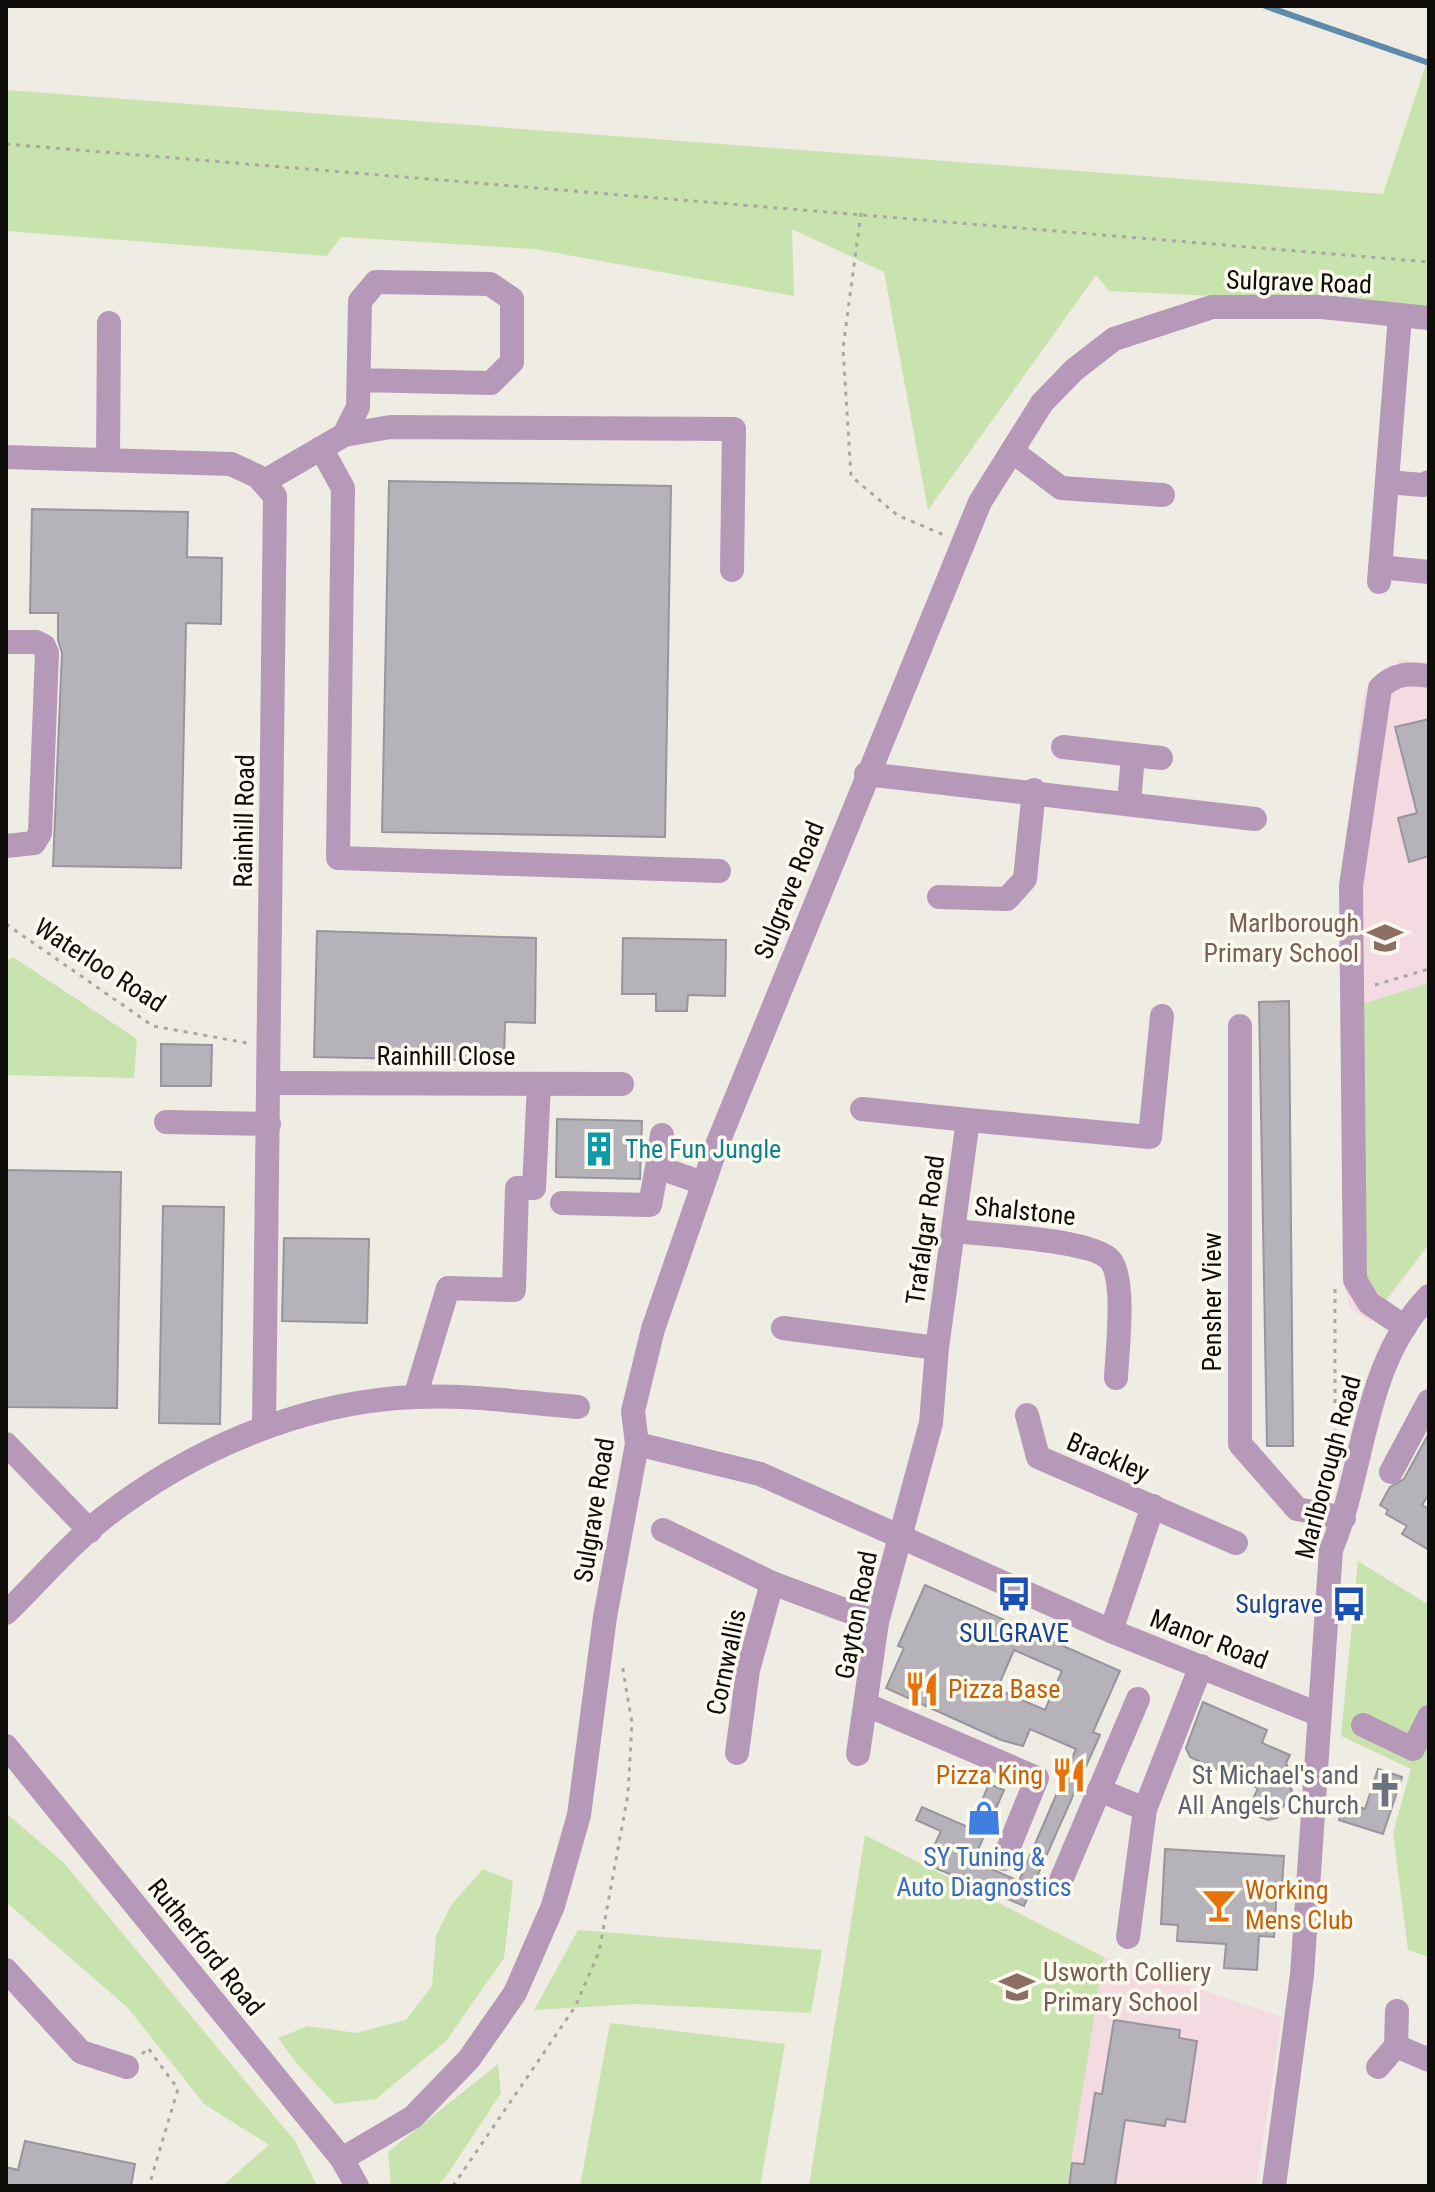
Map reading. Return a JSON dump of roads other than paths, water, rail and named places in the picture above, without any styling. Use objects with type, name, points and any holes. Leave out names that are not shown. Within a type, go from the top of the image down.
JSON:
[{"type":"street","points":[[344,435],[358,407],[360,301],[376,282],[490,284],[512,299],[512,362],[491,383],[359,380]]},
{"type":"street","name":"Sulgrave Road","points":[[342,2159],[413,2117],[469,2059],[515,1993],[553,1906],[579,1815],[605,1617],[637,1444],[633,1411],[653,1329],[703,1183],[866,774],[980,502],[1042,403],[1074,370],[1114,339],[1174,316],[1212,307],[1322,307],[1429,318]]},
{"type":"street","name":"Sulgrave Road","points":[[1400,316],[1379,574],[1429,572]]},
{"type":"street","points":[[108,460],[109,323]]},
{"type":"street","points":[[6,457],[231,464],[263,482],[344,435],[390,427],[734,429],[732,570]]},
{"type":"street","points":[[321,448],[343,488],[338,858],[719,871]]},
{"type":"street","points":[[1012,451],[1061,488],[1163,495]]},
{"type":"street","name":"Rainhill Road","points":[[263,482],[275,496],[264,1427]]},
{"type":"street","points":[[1387,482],[1423,485],[1429,482]]},
{"type":"street","points":[[6,642],[36,642],[44,646],[47,653],[40,833],[34,843],[6,846]]},
{"type":"street","points":[[1405,1327],[1369,1303],[1355,1280],[1351,886],[1380,688],[1390,678],[1409,673],[1429,676]]},
{"type":"street","points":[[1063,747],[1161,758]]},
{"type":"street","points":[[1129,803],[1133,755]]},
{"type":"street","points":[[866,774],[1034,790],[1255,819]]},
{"type":"street","points":[[939,897],[1007,899],[1025,879],[1034,790]]},
{"type":"street","name":"Trafalgar Road","points":[[862,1109],[1150,1137],[1162,1016]]},
{"type":"street","name":"Pensher View","points":[[1240,1026],[1240,1444],[1297,1509],[1344,1518]]},
{"type":"street","name":"Rainhill Close","points":[[270,1083],[622,1084]]},
{"type":"street","points":[[415,1397],[448,1288],[514,1290],[517,1188],[534,1188],[539,1084]]},
{"type":"street","name":"Trafalgar Road","points":[[901,1537],[931,1423],[937,1348],[968,1120]]},
{"type":"street","points":[[166,1122],[269,1124]]},
{"type":"street","points":[[562,1203],[650,1205],[662,1135]]},
{"type":"street","points":[[657,1167],[703,1183]]},
{"type":"street","name":"Shalstone","points":[[954,1231],[1090,1247],[1111,1261],[1118,1285],[1116,1378]]},
{"type":"street","name":"Marlborough Road","points":[[1318,1714],[1327,1569],[1344,1518],[1372,1395],[1405,1327],[1429,1297]]},
{"type":"street","points":[[783,1328],[937,1348]]},
{"type":"street","points":[[6,1613],[90,1531],[178,1468],[264,1427],[344,1407],[415,1397],[578,1407]]},
{"type":"street","points":[[1391,1472],[1429,1401]]},
{"type":"street","name":"Brackley","points":[[1027,1415],[1038,1457],[1236,1543]]},
{"type":"street","points":[[6,1444],[90,1531]]},
{"type":"street","name":"Manor Road","points":[[637,1444],[690,1454],[760,1474],[1111,1631],[1318,1714]]},
{"type":"street","name":"Brackley","points":[[1111,1631],[1153,1506]]},
{"type":"street","name":"Cornwallis","points":[[663,1530],[772,1583],[877,1622]]},
{"type":"street","name":"Gayton Road","points":[[858,1754],[877,1622],[901,1537]]},
{"type":"street","name":"Cornwallis","points":[[737,1753],[748,1670],[772,1583]]},
{"type":"street","points":[[1128,1937],[1145,1809],[1201,1666]]},
{"type":"street","points":[[1059,1885],[1138,1699]]},
{"type":"street","name":"Gayton Road","points":[[867,1705],[1037,1778],[1004,1859]]},
{"type":"street","points":[[1274,2186],[1302,1975],[1320,1735],[1318,1714]]},
{"type":"street","points":[[1363,1725],[1413,1749],[1429,1717]]},
{"type":"street","name":"Rutherford Road","points":[[6,1746],[342,2159],[357,2186]]},
{"type":"street","points":[[1099,1790],[1145,1809]]},
{"type":"street","points":[[6,1970],[81,2052],[127,2067]]},
{"type":"street","points":[[1378,2067],[1396,2046],[1397,2011]]},
{"type":"street","points":[[1396,2046],[1429,2060]]},
{"type":"waterway","points":[[1265,6],[1429,63]]},
{"type":"place","name":"Marlborough Primary School","points":[[1385,938]]},
{"type":"place","name":"The Fun Jungle","points":[[599,1149]]},
{"type":"place","name":"SULGRAVE","points":[[1014,1594]]},
{"type":"place","name":"Sulgrave","points":[[1349,1604]]},
{"type":"place","name":"Pizza Base","points":[[922,1689]]},
{"type":"place","name":"Pizza King","points":[[1069,1775]]},
{"type":"place","name":"St Michael's and All Angels Church","points":[[1385,1790]]},
{"type":"place","name":"SY Tuning & Auto Diagnostics","points":[[984,1818]]},
{"type":"place","name":"Working Mens Club","points":[[1219,1905]]},
{"type":"place","name":"Usworth Colliery Primary School","points":[[1017,1987]]}]
